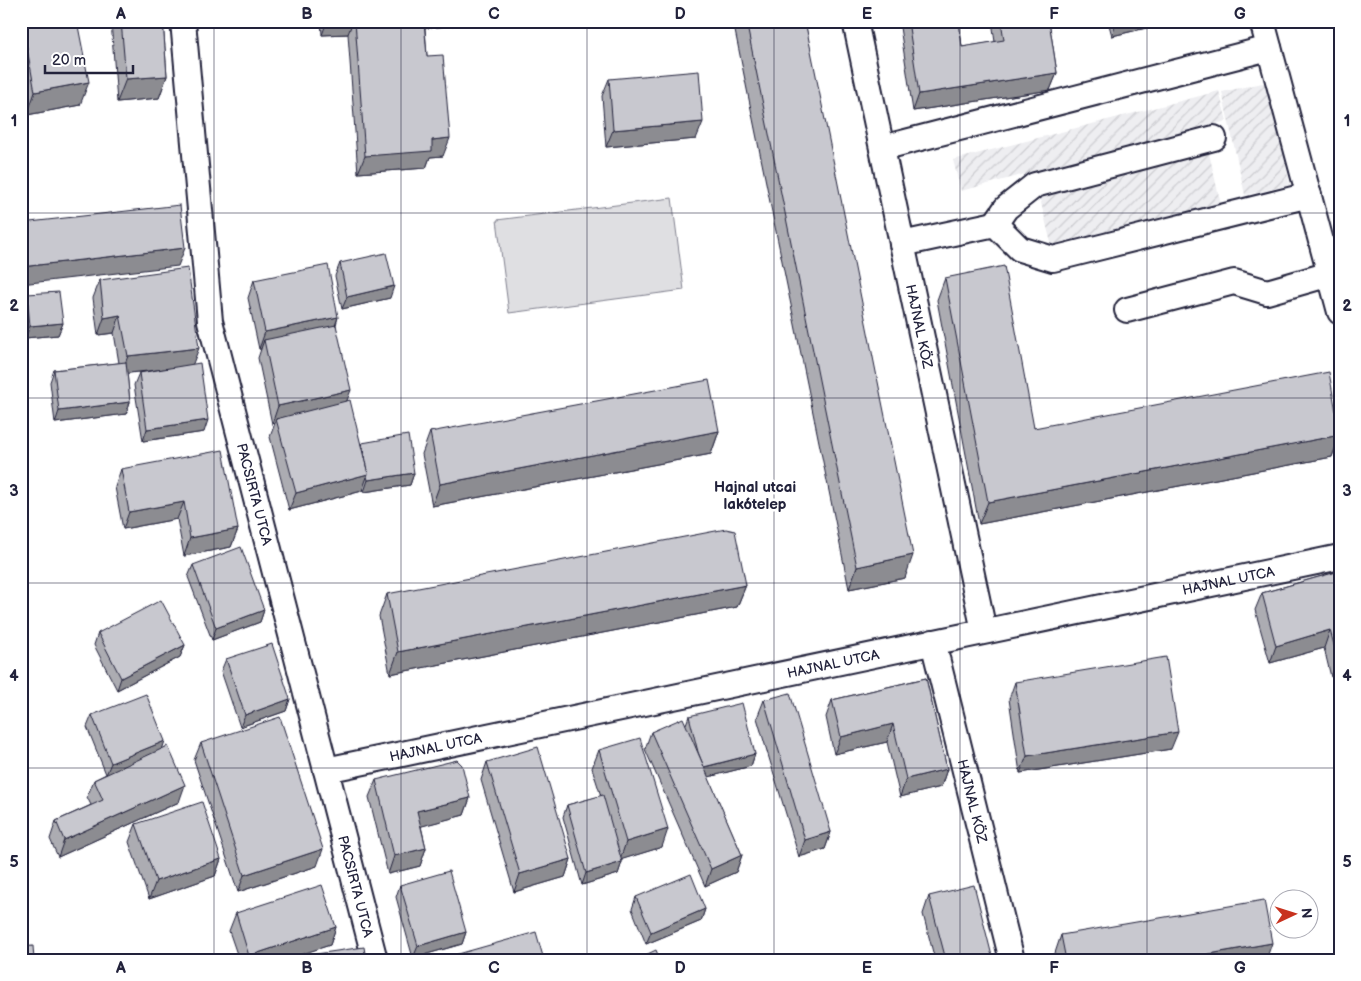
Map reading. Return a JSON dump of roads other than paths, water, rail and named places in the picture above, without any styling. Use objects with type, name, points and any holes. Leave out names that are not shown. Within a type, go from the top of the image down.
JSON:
[{"type":"street","name":"PACSIRTA UTCA","points":[[183,21],[210,321],[375,960]]},
{"type":"street","name":"HAJNAL KÖZ","points":[[855,21],[984,632]]},
{"type":"street","points":[[1262,21],[1340,312]]},
{"type":"street","points":[[882,148],[1269,48]]},
{"type":"street","points":[[902,244],[995,224],[1006,208],[1034,185],[1214,138]]},
{"type":"street","points":[[995,224],[1020,249],[1054,260],[1308,195]]},
{"type":"street","points":[[1126,310],[1234,282],[1267,292],[1330,274]]},
{"type":"street","name":"HAJNAL UTCA","points":[[326,770],[1340,557]]},
{"type":"street","name":"HAJNAL KÖZ","points":[[933,642],[1012,960]]},
{"type":"district","name":"Hajnal utcai lakótelep","points":[[755,496]]}]
